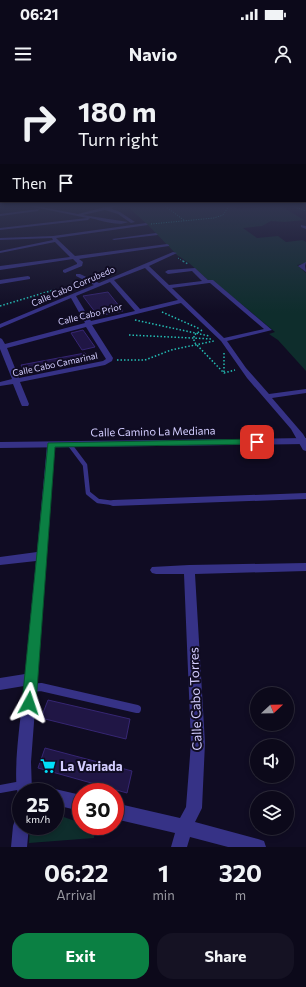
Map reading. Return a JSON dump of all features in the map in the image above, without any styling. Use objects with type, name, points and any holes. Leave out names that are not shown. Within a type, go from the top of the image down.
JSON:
[{"type":"street","points":[[0,252],[43,242]]},
{"type":"street","points":[[58,242],[69,254],[80,262],[80,265],[65,271]]},
{"type":"street","points":[[116,242],[126,250]]},
{"type":"street","points":[[0,268],[167,244]]},
{"type":"street","name":"Calle Cabo Corrubedo","points":[[0,326],[174,253]]},
{"type":"street","points":[[306,264],[301,266],[306,270]]},
{"type":"street","points":[[145,265],[223,340],[244,369],[300,434],[305,443]]},
{"type":"street","points":[[168,272],[193,269],[269,330],[223,340]]},
{"type":"street","points":[[78,275],[99,285]]},
{"type":"street","points":[[0,282],[28,278]]},
{"type":"street","points":[[111,280],[138,312]]},
{"type":"street","points":[[168,287],[209,281]]},
{"type":"street","name":"Calle Cabo Camarinal","points":[[0,384],[110,360],[73,296]]},
{"type":"street","name":"Calle Cabo Prior","points":[[3,348],[88,324],[182,301]]},
{"type":"street","points":[[0,340],[26,404]]},
{"type":"street","points":[[267,397],[306,390]]},
{"type":"street","name":"Calle Camino La Mediana","points":[[0,445],[305,443]]},
{"type":"street","points":[[26,783],[23,774],[51,445]]},
{"type":"street","points":[[113,503],[306,496]]},
{"type":"street","points":[[0,561],[42,556]]},
{"type":"street","points":[[156,570],[306,567]]},
{"type":"street","name":"Calle Cabo Torres","points":[[179,847],[184,827],[194,808],[198,743],[189,569]]},
{"type":"street","points":[[0,684],[31,684]]},
{"type":"street","points":[[124,813],[184,827],[258,847]]},
{"type":"street","points":[[19,847],[20,835]]},
{"type":"lane","points":[[70,444],[82,459],[86,468],[86,491],[89,496],[100,502],[113,503]]},
{"type":"lane","points":[[31,684],[137,710]]},
{"type":"lane","points":[[0,789],[12,789]]},
{"type":"path","points":[[0,306],[57,289]]},
{"type":"path","points":[[153,308],[223,340]]},
{"type":"path","points":[[120,316],[223,340]]},
{"type":"path","points":[[193,338],[196,333],[201,330],[210,328]]},
{"type":"path","points":[[129,335],[223,340]]},
{"type":"path","points":[[193,338],[197,345],[224,373]]},
{"type":"path","points":[[110,360],[145,360],[171,350],[223,340]]},
{"type":"path","points":[[223,340],[224,373]]},
{"type":"path","points":[[224,373],[244,369]]},
{"type":"green space","points":[[164,242],[306,242],[306,263],[297,265],[306,273],[306,371],[278,340],[269,334],[275,332],[212,280],[208,280],[189,263],[177,255]]},
{"type":"green space","points":[[64,817],[72,820],[72,835],[94,835],[94,838],[29,843],[29,835],[64,835]]},
{"type":"building","points":[[108,292],[123,311],[98,316],[83,296]]},
{"type":"building","points":[[83,330],[95,347],[82,350],[71,333]]},
{"type":"building","points":[[85,353],[90,360],[25,373],[21,365]]},
{"type":"building","points":[[48,700],[130,719],[126,739],[41,718]]},
{"type":"building","points":[[45,748],[132,771],[127,793],[124,792],[124,783],[91,783],[38,768]]},
{"type":"place","name":"La Variada","points":[[48,766]]},
{"type":"route","points":[[29,703],[51,445],[257,442]]}]
